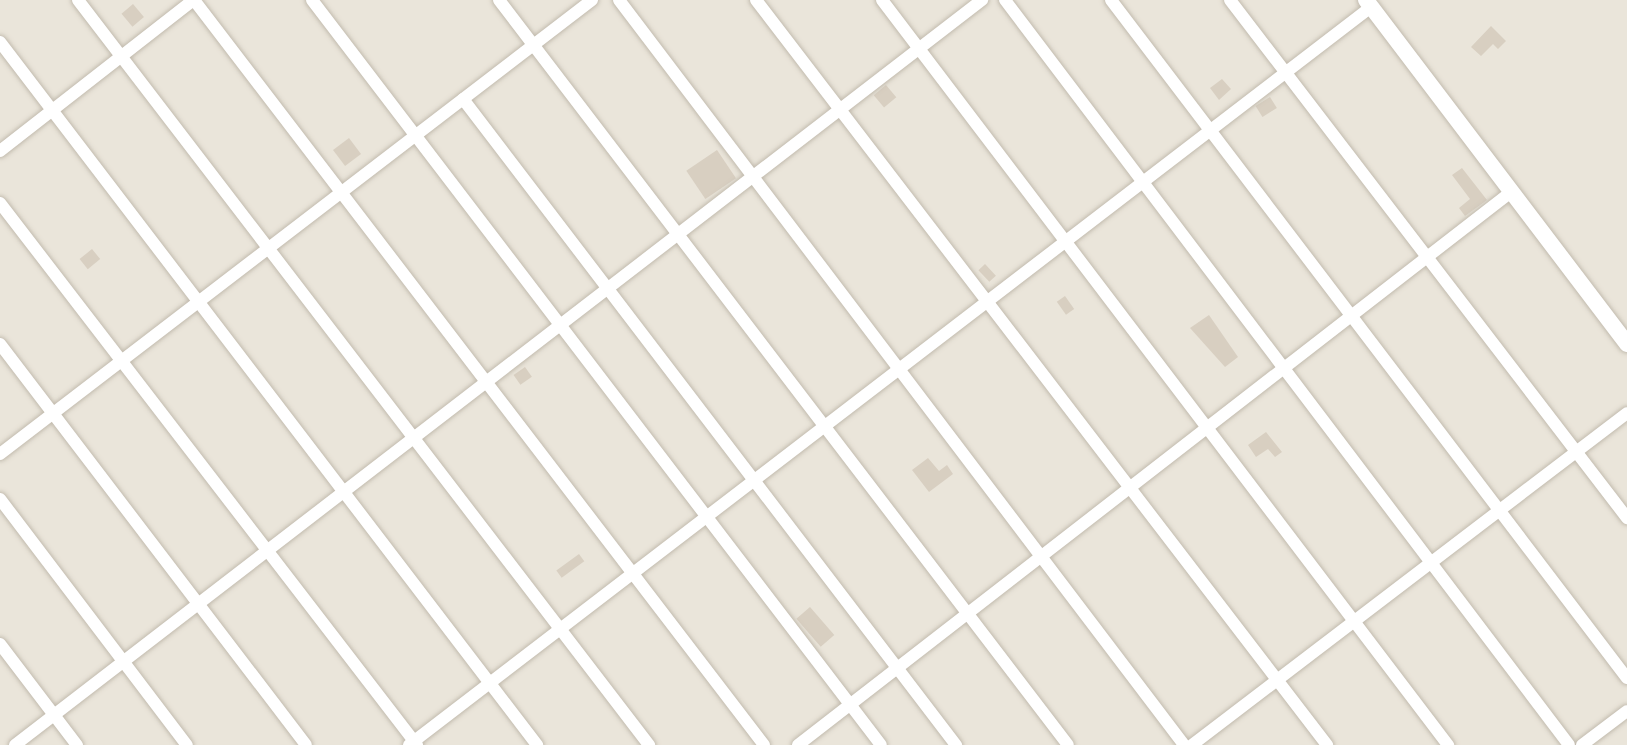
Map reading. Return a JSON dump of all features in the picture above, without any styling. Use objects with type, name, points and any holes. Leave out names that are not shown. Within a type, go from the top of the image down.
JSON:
[{"type":"street","points":[[78,0],[649,745]]},
{"type":"street","points":[[0,151],[194,0],[764,745]]},
{"type":"street","points":[[312,0],[881,745]]},
{"type":"street","points":[[499,0],[1068,745]]},
{"type":"street","points":[[0,454],[592,0]]},
{"type":"street","points":[[619,0],[1184,745]]},
{"type":"street","points":[[756,0],[1327,745]]},
{"type":"street","points":[[882,0],[1448,745]]},
{"type":"street","points":[[15,745],[982,0]]},
{"type":"street","points":[[1005,0],[1569,745]]},
{"type":"street","points":[[1111,0],[1627,678]]},
{"type":"street","points":[[1230,0],[1627,518]]},
{"type":"street","points":[[0,203],[413,744],[1286,72],[1369,3],[1627,344]]},
{"type":"street","points":[[0,43],[537,745]]},
{"type":"street","points":[[463,99],[956,745]]},
{"type":"street","points":[[798,745],[1511,192]]},
{"type":"street","points":[[0,344],[306,745]]},
{"type":"street","points":[[1192,745],[1627,413]]},
{"type":"street","points":[[0,499],[187,745]]},
{"type":"street","points":[[0,644],[76,745]]},
{"type":"street","points":[[1582,745],[1627,711]]},
{"type":"shaded area","points":[[0,0],[1627,0],[1627,745],[0,745]]},
{"type":"building","points":[[133,4],[144,17],[132,27],[122,14]]},
{"type":"building","points":[[1491,26],[1506,41],[1498,49],[1493,44],[1481,56],[1471,47]]},
{"type":"building","points":[[1222,79],[1231,89],[1219,100],[1210,88]]},
{"type":"building","points":[[886,85],[896,97],[884,108],[874,95]]},
{"type":"building","points":[[1270,97],[1277,108],[1262,117],[1256,106]]},
{"type":"building","points":[[349,138],[361,154],[345,166],[333,150]]},
{"type":"building","points":[[717,150],[736,178],[705,199],[686,171]]},
{"type":"building","points":[[1462,168],[1487,200],[1465,216],[1459,208],[1470,199],[1452,175]]},
{"type":"building","points":[[92,249],[100,259],[88,269],[80,259]]},
{"type":"building","points":[[985,264],[996,276],[989,282],[978,270]]},
{"type":"building","points":[[1065,296],[1074,309],[1066,315],[1057,302]]},
{"type":"building","points":[[1209,315],[1238,357],[1225,367],[1190,328]]},
{"type":"building","points":[[525,367],[532,377],[520,385],[514,375]]},
{"type":"building","points":[[1266,432],[1282,452],[1275,457],[1268,449],[1256,457],[1248,445]]},
{"type":"building","points":[[928,458],[939,471],[947,465],[953,474],[929,492],[912,470]]},
{"type":"building","points":[[579,554],[584,561],[562,578],[556,570]]},
{"type":"building","points":[[810,607],[834,635],[821,647],[796,619]]}]
